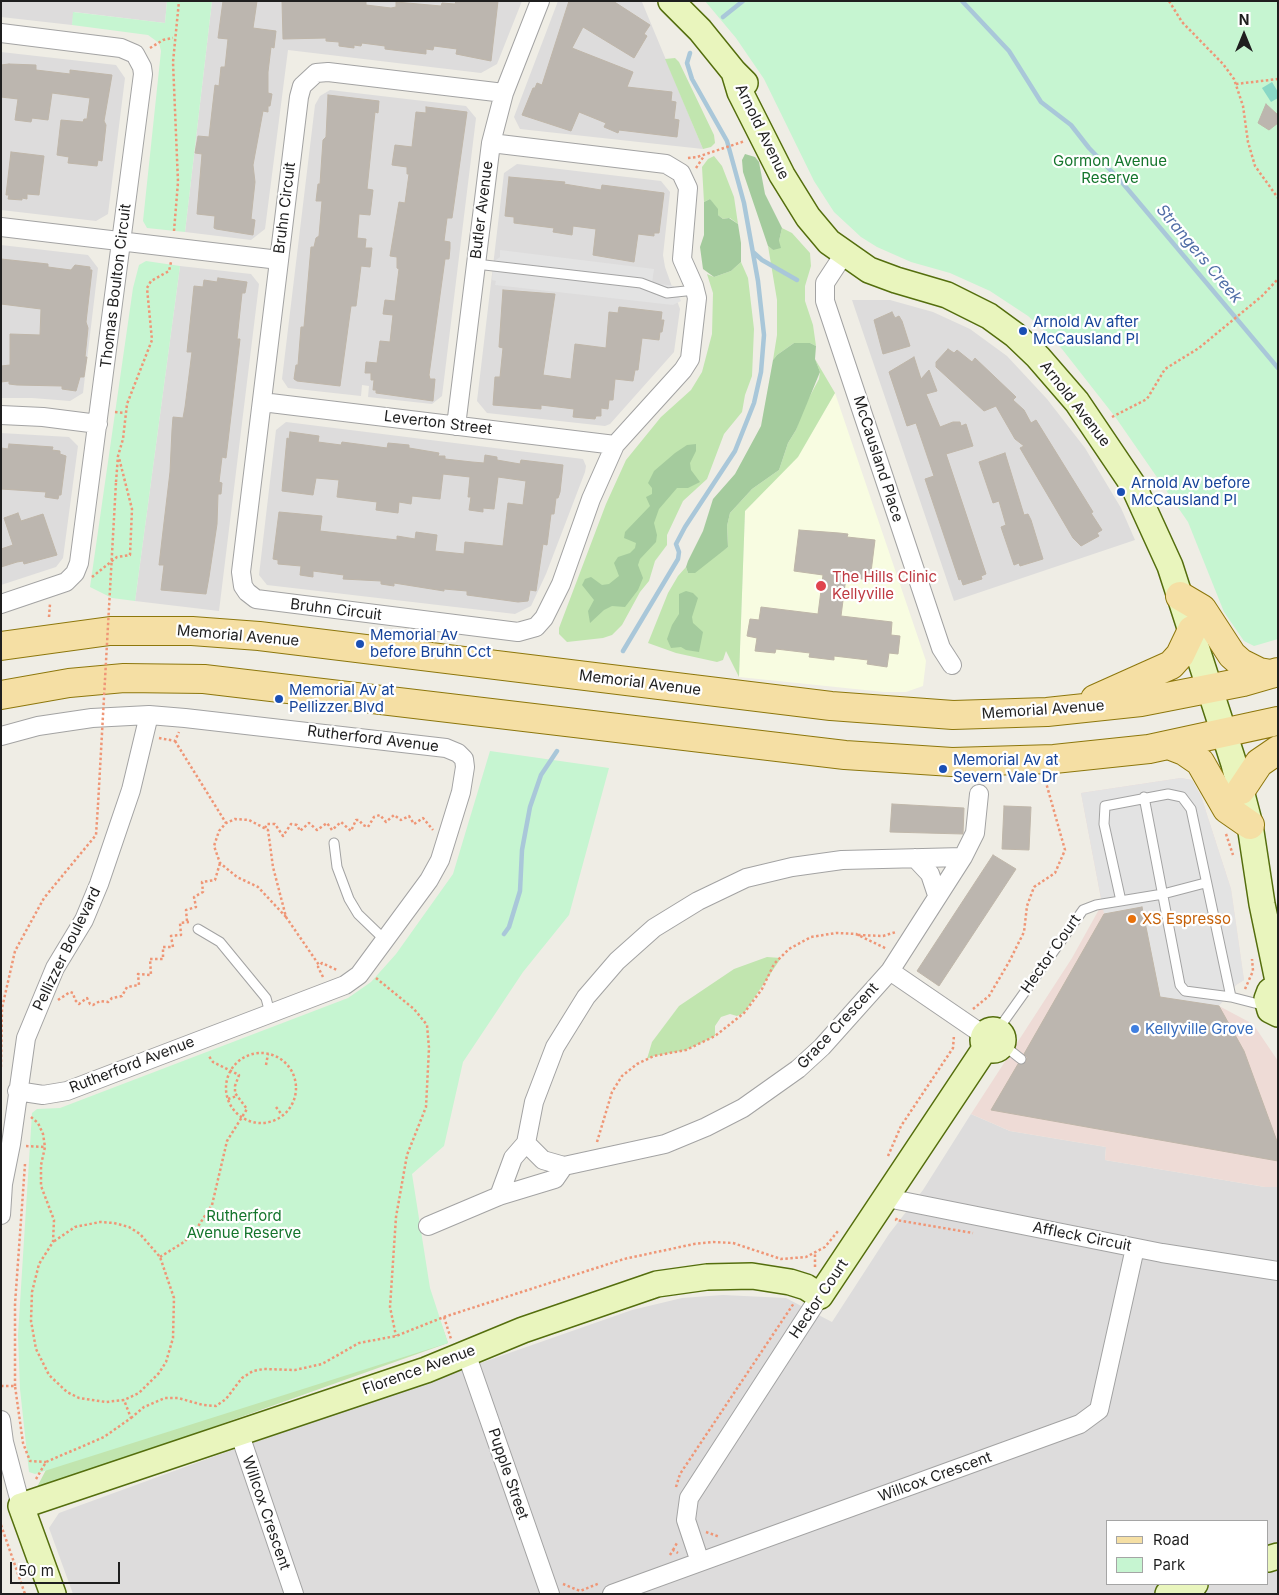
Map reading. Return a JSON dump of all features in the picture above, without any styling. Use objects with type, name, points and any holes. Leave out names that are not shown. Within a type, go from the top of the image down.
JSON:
[{"type":"main road","points":[[1180,596],[1202,609],[1232,655],[1241,663],[1259,672],[1274,673]]},
{"type":"main road","points":[[1074,710],[1108,692],[1171,665],[1180,655],[1192,630]]},
{"type":"main road","name":"Memorial Avenue","points":[[1,646],[110,631],[192,631],[259,636],[881,711],[953,715],[1074,710],[1160,699],[1211,689],[1274,673]]},
{"type":"main road","points":[[1,695],[69,683],[107,680],[204,679],[845,755],[922,761],[1008,762],[1081,757],[1171,746],[1278,721]]},
{"type":"main road","points":[[1171,746],[1184,751],[1200,762],[1237,826]]},
{"type":"main road","points":[[1241,790],[1259,763],[1278,750]]},
{"type":"street","name":"Butler Avenue","points":[[456,426],[491,143],[504,93],[540,1]]},
{"type":"street","name":"Arnold Avenue","points":[[671,1],[700,30],[734,72],[750,87],[774,127],[787,160],[792,191],[818,230],[844,254],[861,265],[883,276],[933,290],[976,309],[1015,335],[1038,357],[1091,420],[1132,485],[1159,540],[1180,596],[1211,689],[1241,790],[1237,826],[1262,904],[1274,996]]},
{"type":"street","points":[[1,34],[121,48],[135,54],[139,60]]},
{"type":"street","name":"Thomas Boulton Circuit","points":[[1,604],[66,582],[76,573],[79,563],[103,417],[143,74],[139,60]]},
{"type":"street","name":"Bruhn Circuit","points":[[491,143],[666,164],[677,168],[685,177],[688,188],[682,259],[695,290],[697,310],[690,359],[683,370],[615,445],[591,499],[565,573],[552,603],[536,627],[518,632],[262,601],[251,596],[244,586],[241,572],[298,97],[302,86],[310,76],[328,72],[504,93]]},
{"type":"street","points":[[1,227],[279,260]]},
{"type":"street","name":"McCausland Place","points":[[844,254],[825,283],[825,301],[941,648],[952,664]]},
{"type":"street","name":"Leverton Street","points":[[262,402],[615,445]]},
{"type":"street","points":[[1,415],[103,417]]},
{"type":"street","name":"Rutherford Avenue","points":[[1,736],[38,726],[92,718],[150,715],[371,738],[446,748],[458,753],[464,759],[465,778],[440,860],[365,969],[345,985],[60,1093],[43,1095],[17,1091]]},
{"type":"street","name":"Pellizzer Boulevard","points":[[1,1215],[3,1184],[11,1144],[26,1038],[55,968],[84,920],[99,884],[131,790],[150,715]]},
{"type":"street","name":"Grace Crescent","points":[[428,1226],[499,1196],[555,1179],[564,1166],[665,1144],[706,1127],[743,1108],[798,1069],[890,971],[937,894],[963,857],[975,834],[979,794]]},
{"type":"street","points":[[499,1196],[513,1158],[526,1143],[534,1102],[555,1047],[586,997],[617,961],[654,928],[698,901],[746,878],[792,867],[834,861],[963,857]]},
{"type":"street","points":[[914,858],[930,874],[937,894]]},
{"type":"street","name":"Grace Crescent","points":[[890,971],[960,1020],[998,1043]]},
{"type":"street","name":"Hector Court","points":[[698,1555],[686,1520],[689,1498],[809,1296],[893,1214],[998,1043]]},
{"type":"street","points":[[526,1143],[543,1160],[564,1166]]},
{"type":"street","name":"Affleck Circuit","points":[[893,1214],[1135,1248],[1278,1271]]},
{"type":"street","name":"Willcox Crescent","points":[[610,1587],[1080,1424],[1099,1410],[1135,1248]]},
{"type":"street","name":"Florence Avenue","points":[[21,1506],[426,1370],[532,1327],[657,1284],[708,1277],[752,1276],[790,1282],[806,1287],[809,1296]]},
{"type":"street","name":"Pupple Street","points":[[466,1354],[556,1588]]},
{"type":"street","points":[[1,1420],[4,1442],[21,1506],[53,1594]]},
{"type":"street","name":"Willcox Crescent","points":[[239,1432],[294,1594]]},
{"type":"street","points":[[1168,1594],[1192,1585]]},
{"type":"lane","points":[[476,264],[641,284],[667,293],[695,290]]},
{"type":"lane","points":[[1121,901],[1104,824],[1105,806],[1144,797],[1168,794],[1182,797],[1192,809],[1205,883],[1235,998]]},
{"type":"lane","points":[[1144,797],[1178,979],[1182,989],[1194,993],[1235,998],[1274,996]]},
{"type":"lane","points":[[334,843],[337,867],[349,899],[358,914],[386,941]]},
{"type":"lane","name":"Hector Court","points":[[998,1043],[1076,917],[1083,910],[1096,905],[1163,894],[1205,883]]},
{"type":"lane","points":[[198,929],[220,942],[266,998],[270,1013]]},
{"type":"lane","points":[[1235,998],[1274,996]]},
{"type":"path","points":[[174,239],[178,182],[173,84],[174,38],[179,1]]},
{"type":"path","points":[[1169,1],[1182,22],[1223,64],[1236,84],[1244,113],[1251,154],[1261,177],[1278,198]]},
{"type":"path","points":[[139,60],[150,48],[162,40],[174,38]]},
{"type":"path","points":[[1236,84],[1278,78]]},
{"type":"path","points":[[684,158],[705,155],[740,143]]},
{"type":"path","points":[[695,170],[705,155]]},
{"type":"path","points":[[1,1067],[2,1008],[15,951],[44,898],[96,835],[118,456],[123,439],[130,394],[152,340],[147,288],[151,281],[169,271],[172,256]]},
{"type":"path","points":[[1110,418],[1147,399],[1165,369],[1206,342],[1262,296],[1278,279]]},
{"type":"path","points":[[103,417],[126,413]]},
{"type":"path","points":[[86,582],[116,557],[130,555],[133,522],[132,509],[118,456]]},
{"type":"path","points":[[49,617],[52,600]]},
{"type":"path","points":[[175,741],[179,732]]},
{"type":"path","points":[[159,738],[175,741],[226,823]]},
{"type":"path","points":[[885,1162],[901,1126],[953,1048],[954,1034],[960,1020],[989,996],[1010,962],[1024,932],[1026,906],[1034,887],[1055,873],[1065,850],[1043,773]]},
{"type":"path","points":[[265,828],[268,824],[274,824],[283,836],[291,824],[297,825],[300,831],[309,824],[317,830],[327,824],[332,830],[341,822],[351,831],[356,820],[359,820],[368,827],[374,817],[380,815],[386,822],[394,815],[402,820],[409,816],[414,824],[423,818],[433,830]]},
{"type":"path","points":[[286,917],[272,867],[270,837],[265,828],[243,819],[226,823],[219,831],[214,846],[220,863],[237,877],[258,887],[286,917],[320,965],[319,972],[323,977]]},
{"type":"path","points":[[1236,864],[1237,826]]},
{"type":"path","points":[[187,921],[186,910],[196,907],[194,897],[203,892],[202,882],[215,880],[220,863]]},
{"type":"path","points":[[57,999],[60,1000],[72,992],[77,1003],[87,998],[90,1004],[93,1004],[100,1001],[108,1002],[112,998],[122,996],[127,987],[138,984],[138,974],[151,975],[150,959],[163,959],[162,947],[173,947],[171,936],[181,935],[180,923],[187,921],[198,926],[198,929]]},
{"type":"path","points":[[592,1160],[612,1092],[622,1076],[637,1064],[654,1056],[686,1050],[715,1036],[730,1025],[744,1012],[762,989],[774,964],[789,949],[811,937],[836,933],[883,936],[898,932]]},
{"type":"path","points":[[856,934],[900,955]]},
{"type":"path","points":[[1235,998],[1249,982],[1253,971],[1251,952]]},
{"type":"path","points":[[320,965],[326,964],[337,970]]},
{"type":"path","points":[[365,969],[414,1009],[427,1026],[429,1048],[426,1107],[407,1155],[396,1217],[390,1307],[396,1336]]},
{"type":"path","points":[[160,1257],[184,1242],[195,1231],[212,1205],[227,1141],[247,1109],[236,1096],[235,1086],[239,1075],[213,1062],[208,1057],[201,1039]]},
{"type":"path","points":[[266,1065],[268,1054]]},
{"type":"path","points":[[268,1054],[282,1061],[295,1080],[292,1103],[282,1115],[263,1122],[243,1118],[232,1107],[228,1099],[226,1085],[231,1070],[247,1056],[268,1054]]},
{"type":"path","points":[[228,1099],[236,1096]]},
{"type":"path","points":[[276,1107],[282,1115]]},
{"type":"path","points":[[29,1116],[41,1128],[45,1147],[41,1165],[41,1186],[54,1220],[53,1242]]},
{"type":"path","points":[[45,1147],[26,1146],[17,1262],[15,1386],[23,1442],[30,1461],[46,1462],[104,1437],[144,1407],[164,1398],[178,1398],[203,1405],[216,1406],[226,1399],[236,1383],[247,1374],[259,1369],[295,1370],[322,1364],[358,1342],[396,1336],[444,1317],[624,1259],[694,1244],[733,1243],[781,1259],[815,1254],[825,1247],[840,1228]]},
{"type":"path","points":[[893,1214],[975,1233]]},
{"type":"path","points":[[100,1222],[114,1223],[128,1227],[140,1234],[160,1257],[174,1298],[173,1338],[166,1362],[160,1373],[139,1393],[124,1400],[106,1402],[78,1398],[58,1385],[42,1364],[33,1336],[32,1292],[39,1264],[53,1242],[75,1227],[100,1222]]},
{"type":"path","points":[[814,1268],[815,1254]]},
{"type":"path","points":[[676,1490],[680,1474],[809,1296]]},
{"type":"path","points":[[1,1386],[15,1386]]},
{"type":"path","points":[[124,1400],[131,1418]]},
{"type":"path","points":[[21,1506],[46,1462]]},
{"type":"path","points":[[1,1525],[25,1594]]},
{"type":"path","points":[[704,1531],[723,1538]]},
{"type":"path","points":[[673,1550],[681,1554],[698,1555],[712,1534]]},
{"type":"path","points":[[662,1558],[671,1555],[678,1544],[676,1536]]},
{"type":"path","points":[[566,1594],[570,1587]]},
{"type":"path","points":[[556,1588],[570,1587],[580,1592],[610,1587]]},
{"type":"shaded area","points":[[1,1],[167,1],[165,23],[74,12],[72,25],[1,17]]},
{"type":"shaded area","points":[[212,1],[522,1],[497,64],[481,73],[288,50],[265,229],[251,240],[185,232]]},
{"type":"shaded area","points":[[558,1],[642,2],[703,149],[520,129],[514,117]]},
{"type":"shaded area","points":[[1,52],[116,65],[125,78],[108,214],[96,221],[1,210]]},
{"type":"shaded area","points":[[1272,82],[1278,92],[1278,98],[1271,102],[1262,88]]},
{"type":"shaded area","points":[[330,90],[466,106],[476,118],[442,396],[432,404],[368,397],[369,386],[362,385],[361,396],[288,388],[282,379],[315,105],[320,96]]},
{"type":"shaded area","points":[[517,164],[661,181],[670,192],[663,255],[665,267],[680,309],[674,352],[610,424],[605,426],[487,413],[477,401],[504,173]]},
{"type":"shaded area","points":[[1,245],[88,255],[98,268],[83,393],[70,401],[1,398]]},
{"type":"shaded area","points":[[500,250],[654,269],[652,283],[674,286],[681,301],[673,305],[495,285],[496,281],[492,280],[493,262],[500,257]]},
{"type":"shaded area","points":[[180,266],[251,274],[259,284],[219,611],[135,601]]},
{"type":"shaded area","points":[[852,300],[890,300],[933,312],[970,329],[1007,356],[1047,399],[1085,448],[1121,508],[1135,540],[954,601]]},
{"type":"shaded area","name":"The Hills Clinic Kellyville","points":[[835,393],[926,661],[923,686],[906,692],[884,692],[739,677],[745,511],[798,456]]},
{"type":"shaded area","points":[[286,422],[583,459],[586,466],[585,472],[546,574],[531,606],[515,614],[267,585],[259,575],[276,430]]},
{"type":"shaded area","points":[[1,433],[69,437],[78,446],[63,558],[56,567],[1,585]]},
{"type":"shaded area","points":[[1181,778],[1192,780],[1201,796],[1231,889],[1244,980],[1236,985],[1219,1006],[1253,1024],[1278,1061],[1278,1187],[1265,1187],[1105,1160],[1106,1147],[1010,1131],[971,1114],[1072,958],[1102,904],[1081,793]]},
{"type":"shaded area","points":[[1181,778],[1192,780],[1201,796],[1231,889],[1244,980],[1236,985],[1219,1006],[1160,997],[1142,907],[1104,914],[1081,793]]},
{"type":"shaded area","points":[[971,1114],[1010,1131],[1106,1147],[1105,1160],[1265,1187],[1278,1187],[1278,1594],[73,1594],[49,1528],[59,1513],[218,1455],[632,1310],[682,1298],[723,1295],[786,1298],[832,1322],[889,1234],[923,1190]]},
{"type":"green space","points":[[167,1],[212,1],[185,232],[147,228],[143,221],[161,51],[159,43],[148,35],[72,25],[73,12],[165,23]]},
{"type":"green space","name":"Gormon Avenue Reserve","points":[[705,1],[1278,1],[1278,639],[1254,646],[1244,641],[1224,612],[1188,522],[1116,418],[1062,349],[1046,332],[1028,316],[990,291],[950,273],[911,262],[877,247],[861,237],[834,212],[814,181],[764,79],[736,38]]},
{"type":"green space","points":[[675,58],[679,62],[714,135],[715,143],[711,147],[703,149],[665,59]]},
{"type":"green space","points":[[745,154],[755,157],[759,162],[765,194],[782,228],[779,241],[781,248],[773,250],[768,246],[743,172],[742,160]]},
{"type":"green space","points":[[714,156],[722,166],[734,197],[738,224],[730,218],[723,219],[718,215],[710,199],[704,202],[702,167],[708,159]]},
{"type":"green space","points":[[710,199],[718,209],[718,215],[723,219],[729,218],[738,224],[741,243],[741,262],[731,271],[714,277],[703,269],[700,247],[704,235],[704,202]]},
{"type":"green space","points":[[782,228],[792,233],[810,253],[811,266],[805,286],[805,301],[813,325],[816,346],[810,343],[794,343],[773,360],[777,335],[777,300],[768,246],[773,250],[779,241]]},
{"type":"green space","points":[[146,261],[180,266],[135,601],[112,598],[90,587],[133,288],[139,265]]},
{"type":"green space","points":[[741,262],[748,278],[754,329],[752,376],[745,395],[742,412],[724,434],[707,479],[683,501],[667,535],[667,545],[655,561],[649,581],[640,592],[622,625],[612,635],[603,638],[567,642],[559,634],[559,628],[606,504],[626,460],[661,417],[691,390],[702,372],[712,334],[713,293],[707,274],[714,277],[731,271]]},
{"type":"green space","points":[[794,343],[810,343],[816,346],[815,359],[820,372],[796,430],[788,443],[779,470],[752,489],[730,513],[727,526],[728,547],[695,573],[688,573],[686,567],[688,561],[703,531],[713,499],[735,474],[761,426],[773,360]]},
{"type":"green space","points":[[815,359],[835,393],[798,457],[745,511],[739,677],[726,651],[723,660],[717,662],[676,653],[648,643],[668,593],[678,576],[686,567],[688,573],[728,547],[727,526],[730,513],[752,489],[779,470],[802,411],[819,379],[820,372]]},
{"type":"green space","points":[[696,444],[696,451],[690,463],[691,470],[700,482],[688,488],[677,488],[659,509],[654,523],[657,535],[656,542],[640,559],[638,565],[643,578],[638,590],[625,607],[612,606],[604,610],[590,623],[588,611],[594,600],[582,585],[585,579],[591,577],[602,585],[609,584],[619,576],[614,563],[618,557],[630,553],[635,548],[636,543],[624,538],[625,532],[650,506],[646,497],[652,494],[652,488],[648,483],[654,471],[687,445]]},
{"type":"green space","points":[[686,591],[693,593],[698,598],[692,617],[693,623],[703,632],[699,652],[686,650],[681,647],[671,648],[667,639],[672,625],[679,614],[679,594]]},
{"type":"green space","name":"Rutherford Avenue Reserve","points":[[490,751],[609,768],[569,915],[523,972],[463,1062],[444,1146],[412,1174],[430,1288],[448,1343],[35,1474],[29,1472],[20,1389],[18,1335],[32,1113],[37,1109],[60,1108],[348,998],[371,982],[396,954],[453,874]]},
{"type":"green space","points":[[767,957],[781,958],[744,1013],[737,1016],[730,1014],[721,1017],[715,1026],[715,1036],[686,1050],[647,1059],[652,1042],[679,1006],[734,969]]},
{"type":"green space","points":[[441,1323],[448,1343],[48,1486],[37,1487],[48,1466]]},
{"type":"building","points":[[223,1],[257,1],[253,28],[276,31],[274,48],[271,47],[268,72],[268,93],[272,94],[270,106],[268,106],[268,112],[263,111],[253,165],[255,182],[251,219],[255,220],[253,235],[216,229],[214,228],[215,216],[197,214],[202,154],[195,153],[198,136],[209,137],[215,85],[219,86],[221,67],[225,67],[228,39],[218,38]]},
{"type":"building","points":[[282,1],[366,1],[366,5],[391,8],[396,7],[396,2],[441,6],[442,3],[455,4],[456,1],[498,1],[491,61],[456,54],[457,49],[434,46],[433,50],[426,49],[426,54],[385,49],[385,46],[362,43],[361,46],[354,45],[354,48],[339,46],[339,42],[326,41],[326,38],[283,39]]},
{"type":"building","points":[[569,1],[613,1],[650,25],[644,34],[647,36],[634,58],[583,27],[572,48],[633,72],[627,87],[672,92],[671,101],[676,102],[674,119],[679,120],[677,137],[619,130],[618,133],[604,127],[606,123],[579,112],[571,131],[522,115],[533,88],[535,88],[537,83],[542,85]]},
{"type":"building","points":[[1,65],[36,65],[36,70],[70,74],[70,70],[112,75],[104,121],[106,125],[102,161],[98,160],[97,166],[68,163],[69,157],[57,155],[61,120],[83,122],[84,119],[87,119],[90,98],[52,93],[48,120],[32,118],[31,122],[15,120],[18,99],[1,97]]},
{"type":"building","points":[[328,95],[379,101],[378,113],[375,112],[367,189],[373,190],[370,215],[359,214],[357,238],[366,239],[365,248],[372,248],[370,267],[361,266],[356,306],[351,306],[340,386],[297,381],[294,379],[296,365],[298,365],[301,327],[304,327],[311,247],[314,247],[316,238],[319,236],[322,201],[316,201],[318,184],[320,184],[323,140],[326,137]]},
{"type":"building","points":[[1266,104],[1278,115],[1278,123],[1269,130],[1258,123]]},
{"type":"building","points":[[426,107],[467,112],[452,218],[447,218],[444,241],[450,242],[450,248],[449,259],[445,259],[429,375],[430,379],[435,379],[433,401],[376,393],[376,390],[373,390],[374,380],[371,380],[371,373],[365,373],[366,362],[377,363],[380,341],[390,342],[393,315],[383,314],[385,300],[395,301],[399,269],[397,268],[397,257],[390,256],[399,202],[405,203],[409,174],[407,174],[407,167],[392,165],[395,145],[412,147],[416,112],[426,113]]},
{"type":"building","points":[[11,152],[44,156],[39,195],[27,194],[27,199],[22,198],[22,200],[8,199],[9,195],[6,195]]},
{"type":"building","points":[[509,177],[565,182],[564,184],[601,190],[602,185],[664,193],[659,233],[654,233],[654,236],[638,234],[634,262],[593,255],[596,229],[573,226],[572,235],[553,232],[554,228],[514,223],[514,217],[505,216]]},
{"type":"building","points":[[1,259],[48,264],[48,267],[71,270],[75,265],[90,267],[90,270],[92,270],[86,322],[88,328],[85,357],[87,357],[84,377],[80,377],[76,391],[62,389],[62,386],[17,385],[9,384],[9,381],[1,382],[1,366],[10,365],[10,334],[40,335],[41,309],[1,304]]},
{"type":"building","points":[[218,278],[247,282],[245,293],[242,293],[237,339],[240,339],[226,458],[222,457],[219,482],[222,483],[221,494],[218,494],[217,524],[206,594],[161,590],[164,565],[159,565],[170,472],[173,417],[183,418],[185,407],[192,352],[187,352],[194,286],[203,287],[204,280],[217,282]]},
{"type":"building","points":[[503,290],[555,294],[543,375],[571,379],[575,344],[606,348],[609,312],[618,313],[619,307],[662,312],[661,320],[664,320],[662,332],[660,332],[659,340],[642,338],[638,370],[635,370],[633,381],[615,379],[613,400],[609,400],[608,409],[601,408],[601,416],[596,416],[595,419],[573,417],[574,409],[541,405],[541,409],[493,405],[495,377],[500,377],[503,348],[499,347]]},
{"type":"building","points":[[892,312],[895,318],[899,316],[902,321],[910,346],[883,354],[874,320]]},
{"type":"building","points":[[948,349],[954,353],[957,350],[972,362],[975,358],[1016,397],[1013,400],[1024,410],[1031,423],[1036,420],[1093,512],[1091,513],[1102,530],[1097,533],[1099,536],[1081,546],[1073,538],[1020,448],[1024,446],[1015,439],[996,406],[984,411],[936,367],[936,362]]},
{"type":"building","points":[[914,357],[921,379],[929,370],[937,391],[926,394],[940,427],[953,422],[960,422],[961,426],[966,424],[973,446],[946,454],[986,574],[981,576],[982,579],[963,585],[961,579],[959,580],[925,479],[934,476],[916,423],[907,426],[889,372]]},
{"type":"building","points":[[290,432],[319,436],[318,442],[341,445],[342,442],[387,448],[388,443],[409,445],[409,448],[439,453],[438,456],[445,456],[445,459],[484,463],[485,455],[497,457],[497,460],[520,464],[521,460],[563,465],[560,492],[558,498],[556,498],[554,514],[551,514],[547,545],[543,544],[536,591],[530,590],[528,601],[518,602],[467,595],[467,591],[444,589],[444,591],[394,583],[394,586],[381,584],[381,581],[343,579],[344,575],[313,571],[313,577],[300,575],[301,566],[278,564],[278,560],[273,559],[279,512],[322,516],[320,531],[397,540],[397,536],[415,539],[416,532],[437,535],[435,551],[464,554],[465,542],[503,546],[508,503],[523,505],[526,481],[498,477],[494,509],[483,508],[483,512],[469,510],[471,497],[468,497],[470,477],[443,474],[440,499],[412,496],[411,504],[399,502],[398,513],[376,510],[377,502],[337,497],[339,480],[316,478],[313,495],[282,491],[287,438],[289,439]]},
{"type":"building","points":[[9,444],[53,447],[52,450],[60,451],[60,454],[66,456],[61,495],[59,495],[58,499],[45,497],[46,492],[1,489],[1,448],[8,449]]},
{"type":"building","points":[[1005,453],[1024,515],[1028,514],[1031,520],[1043,559],[1020,566],[1019,563],[1014,565],[1001,527],[1006,525],[999,501],[993,503],[979,462]]},
{"type":"building","points":[[18,513],[21,521],[43,514],[57,555],[24,564],[23,561],[1,567],[1,549],[13,545],[4,518]]},
{"type":"building","points":[[799,530],[848,534],[847,537],[875,540],[870,580],[846,577],[841,616],[892,622],[891,635],[900,636],[898,654],[889,653],[887,667],[867,664],[868,660],[834,656],[834,660],[809,657],[810,653],[776,649],[775,653],[755,651],[757,638],[747,636],[750,619],[759,620],[761,607],[818,614],[823,575],[794,571]]},
{"type":"building","points":[[892,804],[964,808],[963,834],[890,832]]},
{"type":"building","points":[[1004,806],[1031,807],[1029,850],[1002,849]]},
{"type":"building","points":[[993,855],[1016,869],[939,986],[917,971]]},
{"type":"building","name":"Kellyville Grove","points":[[1142,907],[1160,997],[1219,1006],[1244,1051],[1278,1144],[1278,1161],[991,1110],[1018,1064],[1026,1062],[1027,1057],[1024,1054],[1104,914]]},
{"type":"waterway","points":[[723,17],[743,1]]},
{"type":"waterway","name":"Strangers Creek","points":[[962,1],[1009,51],[1041,102],[1071,125],[1089,148],[1120,180],[1278,368]]},
{"type":"waterway","points":[[623,651],[678,559],[679,552],[676,544],[685,527],[735,451],[754,403],[761,372],[764,335],[758,281],[744,203],[727,141],[692,79],[687,63],[690,53]]},
{"type":"waterway","points":[[753,252],[762,260],[797,280]]},
{"type":"waterway","points":[[504,934],[509,927],[520,891],[522,850],[530,807],[541,775],[557,751]]},
{"type":"place","name":"Arnold Av after McCausland Pl","points":[[1023,331]]},
{"type":"place","name":"Arnold Av before McCausland Pl","points":[[1121,492]]},
{"type":"place","name":"The Hills Clinic Kellyville","points":[[821,586]]},
{"type":"place","name":"Memorial Av before Bruhn Cct","points":[[360,644]]},
{"type":"place","name":"Memorial Av at Pellizzer Blvd","points":[[279,699]]},
{"type":"place","name":"Memorial Av at Severn Vale Dr","points":[[943,769]]},
{"type":"place","name":"XS Espresso","points":[[1132,919]]},
{"type":"place","name":"Kellyville Grove","points":[[1135,1029]]}]
